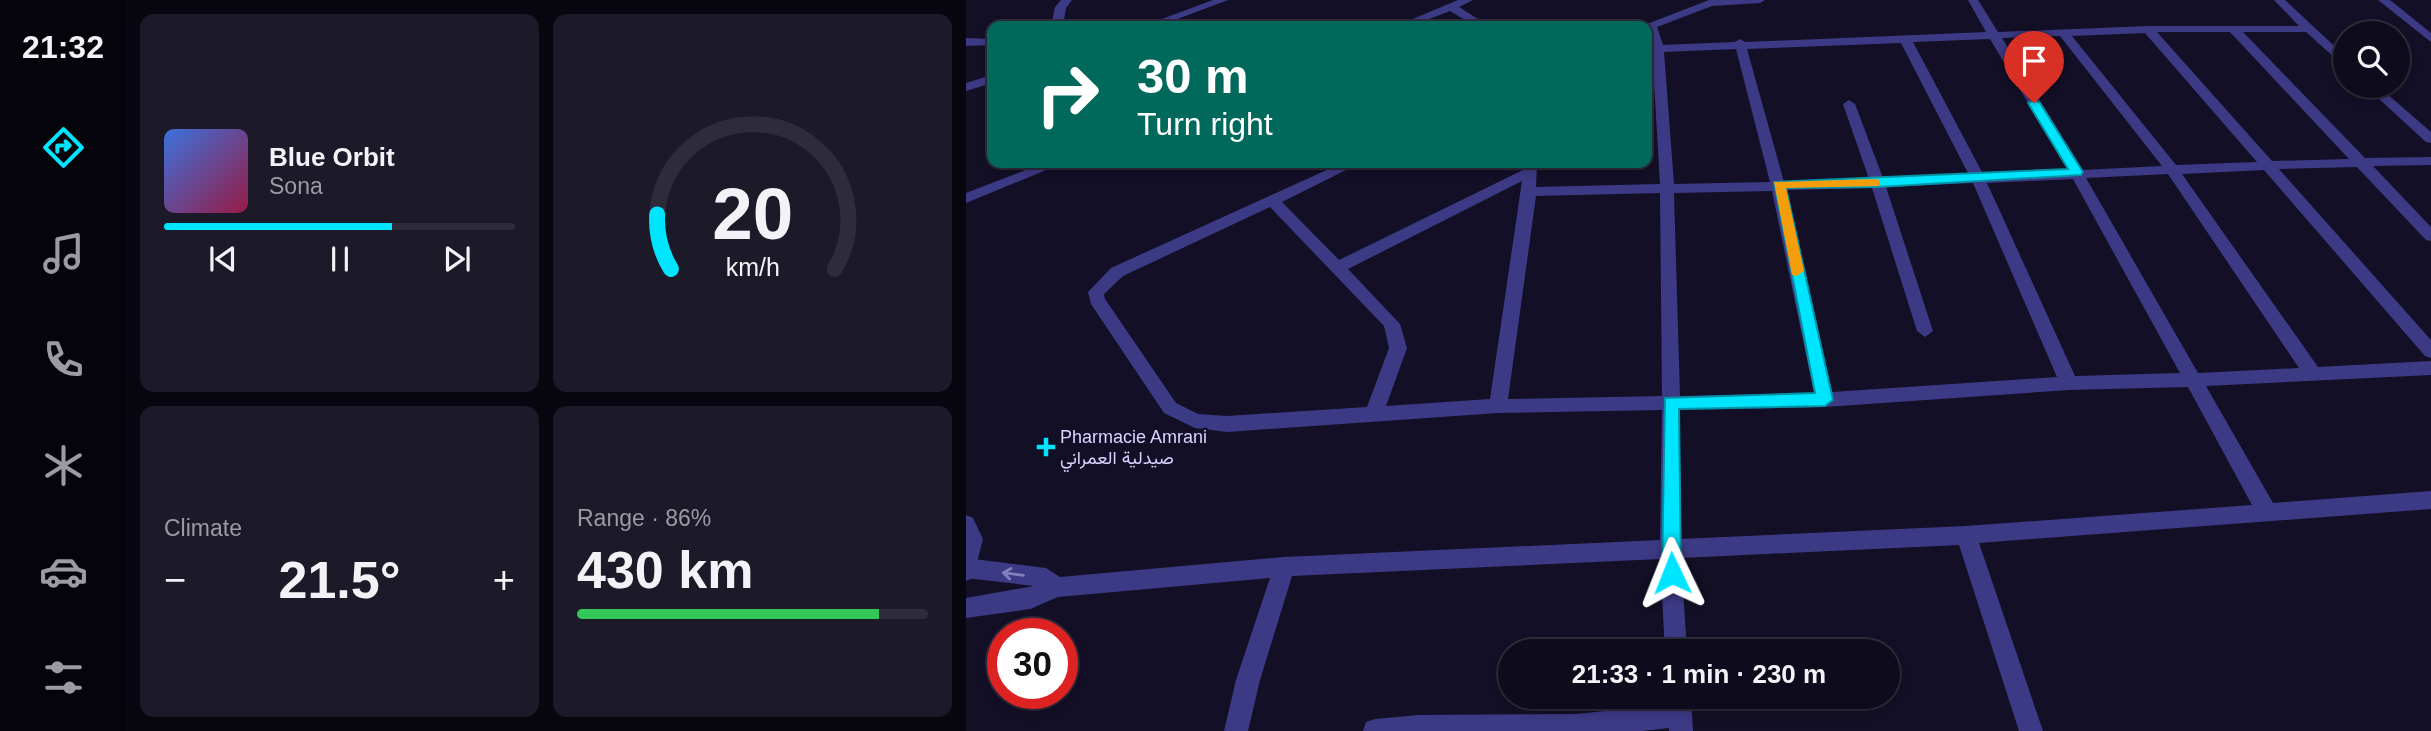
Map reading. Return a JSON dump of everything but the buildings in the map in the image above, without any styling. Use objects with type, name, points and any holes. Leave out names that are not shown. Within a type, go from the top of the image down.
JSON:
[{"type":"street","points":[[1058,21],[1061,7],[1067,0]]},
{"type":"street","points":[[1163,21],[1223,0]]},
{"type":"street","points":[[1415,21],[1468,0]]},
{"type":"street","points":[[1652,25],[1710,4],[1760,0]]},
{"type":"street","points":[[1973,0],[2076,172],[2266,510]]},
{"type":"street","points":[[2279,0],[2333,52]]},
{"type":"street","points":[[2383,0],[2431,38]]},
{"type":"street","points":[[1451,7],[1475,21]]},
{"type":"street","points":[[1658,49],[1740,43],[1906,40],[2148,29],[2307,29]]},
{"type":"street","points":[[2148,29],[2431,351]]},
{"type":"street","points":[[2234,30],[2431,236]]},
{"type":"street","points":[[2064,33],[2171,168],[2313,374]]},
{"type":"street","points":[[1652,34],[1658,49],[1667,186],[1671,403],[1670,547],[1675,639]]},
{"type":"street","points":[[1906,40],[1978,177],[2069,383]]},
{"type":"street","points":[[966,42],[987,41]]},
{"type":"street","points":[[1740,43],[1778,184],[1825,400]]},
{"type":"street","points":[[966,88],[987,81]]},
{"type":"street","points":[[2385,98],[2431,139]]},
{"type":"street","points":[[1849,104],[1878,183],[1925,331]]},
{"type":"street","points":[[1529,192],[1667,186],[1878,183],[2171,168],[2431,161]]},
{"type":"street","points":[[966,198],[1042,168]]},
{"type":"street","points":[[1342,168],[1117,272],[1096,292],[1097,300],[1170,408],[1195,421],[1227,424],[1497,406],[1825,400],[2069,383],[2193,380],[2431,368]]},
{"type":"street","points":[[1339,267],[1529,168]]},
{"type":"street","points":[[1497,406],[1531,168]]},
{"type":"street","points":[[1272,200],[1392,324],[1398,348],[1374,413]]},
{"type":"street","points":[[966,608],[1030,598],[1056,587],[1284,567],[1966,535],[2266,510],[2431,500]]},
{"type":"street","points":[[966,524],[972,539],[966,569],[1046,578],[1056,587]]},
{"type":"street","points":[[1966,535],[2031,731]]},
{"type":"street","points":[[1236,731],[1248,680],[1284,567]]},
{"type":"street","points":[[1375,731],[1419,727],[1577,726],[1680,714]]},
{"type":"slow traffic","points":[[1797,271],[1778,184],[1874,183]]},
{"type":"place","name":"Pharmacie Amrani صيدلية العمراني","points":[[1046,447]]},
{"type":"route","points":[[1672,573],[1671,403],[1825,400],[1778,184],[1878,183],[2076,172],[2034,103]]}]
